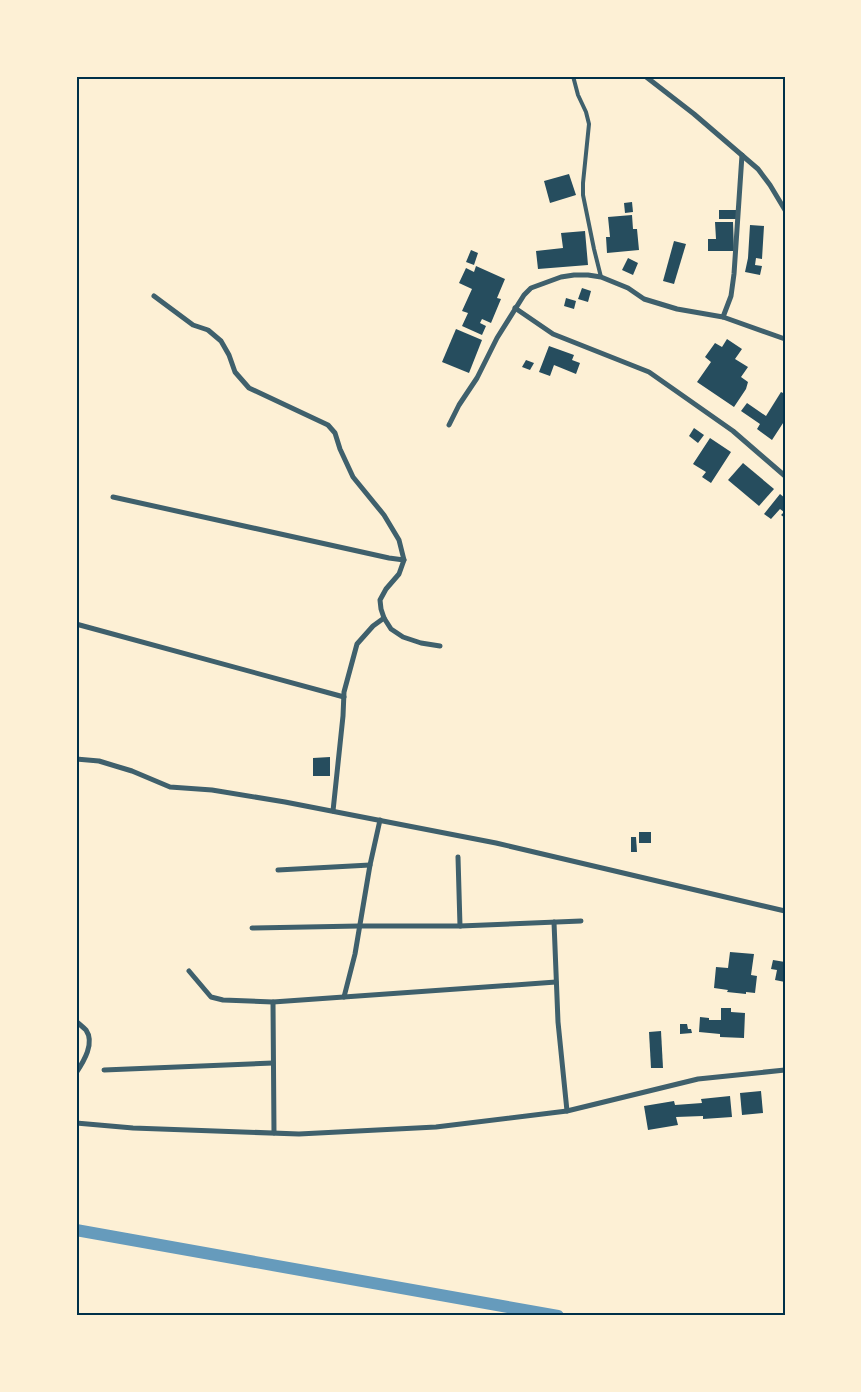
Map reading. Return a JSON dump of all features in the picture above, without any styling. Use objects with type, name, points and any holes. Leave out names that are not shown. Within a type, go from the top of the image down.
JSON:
[{"type":"street","points":[[646,76],[758,169],[785,210]]},
{"type":"street","points":[[723,317],[731,296],[734,274],[742,155]]},
{"type":"street","points":[[449,425],[459,405],[477,378],[497,338],[524,295],[531,288],[560,277],[588,275],[601,277],[628,288],[644,299],[677,309],[723,317],[785,338]]},
{"type":"street","points":[[154,296],[192,325],[208,330],[221,341],[229,355],[235,372],[249,388],[328,424],[335,433],[353,477],[384,515],[399,540],[404,560],[399,574],[386,589],[380,600],[384,618],[391,629],[402,637],[440,646]]},
{"type":"street","points":[[515,308],[552,334],[649,372],[733,431],[785,476]]},
{"type":"street","points":[[112,497],[404,560]]},
{"type":"street","points":[[333,811],[344,692],[358,644],[372,626],[384,618]]},
{"type":"street","points":[[76,624],[344,697]]},
{"type":"street","points":[[76,759],[99,760],[170,787],[212,790],[333,811],[496,843],[785,911]]},
{"type":"street","points":[[344,997],[355,954],[370,865],[380,820]]},
{"type":"street","points":[[458,857],[460,926]]},
{"type":"street","points":[[278,870],[370,865]]},
{"type":"street","points":[[252,928],[460,926],[582,921]]},
{"type":"street","points":[[554,922],[556,982],[567,1111]]},
{"type":"street","points":[[189,971],[211,997],[223,1000],[273,1002],[556,982]]},
{"type":"street","points":[[273,1002],[274,1133]]},
{"type":"street","points":[[76,1021],[87,1031],[89,1044],[84,1061],[76,1072]]},
{"type":"street","points":[[104,1070],[273,1063]]},
{"type":"street","points":[[76,1123],[133,1128],[299,1134],[436,1127],[567,1111],[698,1079],[785,1070]]},
{"type":"lane","points":[[573,76],[589,124],[583,195],[601,277]]},
{"type":"building","points":[[569,174],[576,195],[550,203],[544,181]]},
{"type":"building","points":[[632,202],[633,212],[625,213],[624,203]]},
{"type":"building","points":[[719,210],[736,210],[736,219],[719,219]]},
{"type":"building","points":[[632,215],[633,229],[637,229],[639,250],[607,253],[606,237],[610,237],[608,217]]},
{"type":"building","points":[[715,222],[733,222],[734,251],[708,251],[708,239],[716,239]]},
{"type":"building","points":[[750,225],[764,226],[762,259],[756,258],[755,265],[762,266],[760,275],[745,272],[748,258]]},
{"type":"building","points":[[585,231],[588,265],[538,269],[536,251],[563,248],[561,233]]},
{"type":"building","points":[[674,241],[686,244],[674,284],[663,281]]},
{"type":"building","points":[[471,250],[478,253],[474,265],[466,262]]},
{"type":"building","points":[[628,258],[638,263],[633,275],[622,270]]},
{"type":"building","points":[[476,266],[505,279],[497,298],[501,299],[491,323],[482,319],[480,323],[486,326],[482,335],[462,326],[468,313],[462,311],[472,289],[459,283],[466,268],[474,272]]},
{"type":"building","points":[[582,288],[591,291],[588,302],[578,299]]},
{"type":"building","points":[[566,298],[576,301],[574,309],[564,306]]},
{"type":"building","points":[[456,329],[482,340],[469,373],[442,362]]},
{"type":"building","points":[[727,339],[742,349],[735,359],[748,367],[741,377],[748,382],[746,389],[734,407],[697,382],[711,362],[705,357],[715,343],[722,347]]},
{"type":"building","points":[[549,346],[574,355],[572,360],[580,363],[576,374],[554,365],[550,376],[539,372]]},
{"type":"building","points":[[526,360],[534,363],[530,370],[522,367]]},
{"type":"building","points":[[781,392],[785,394],[785,420],[772,440],[757,429],[760,424],[741,411],[747,403],[766,416]]},
{"type":"building","points":[[694,428],[704,435],[698,443],[689,436]]},
{"type":"building","points":[[710,438],[731,452],[711,483],[702,477],[706,472],[693,464]]},
{"type":"building","points":[[743,463],[774,489],[759,506],[728,480]]},
{"type":"building","points":[[780,494],[785,498],[783,504],[785,505],[785,518],[781,515],[784,512],[780,509],[771,519],[764,514]]},
{"type":"building","points":[[330,757],[330,776],[313,776],[313,758]]},
{"type":"building","points":[[639,832],[651,832],[651,843],[639,843]]},
{"type":"building","points":[[631,837],[636,837],[637,852],[631,852]]},
{"type":"building","points":[[730,952],[754,954],[751,975],[757,976],[755,993],[727,992],[728,990],[714,988],[716,967],[728,968]]},
{"type":"building","points":[[773,960],[785,962],[785,982],[775,980],[777,970],[771,969]]},
{"type":"building","points":[[721,1008],[731,1008],[731,1012],[745,1013],[744,1038],[720,1037],[720,1034],[699,1032],[700,1017],[709,1018],[709,1020],[721,1020]]},
{"type":"building","points":[[680,1024],[687,1024],[688,1029],[691,1029],[692,1033],[680,1034]]},
{"type":"building","points":[[661,1031],[663,1068],[651,1068],[649,1032]]},
{"type":"building","points":[[761,1091],[763,1113],[742,1115],[740,1093]]},
{"type":"building","points":[[730,1096],[732,1117],[703,1119],[703,1116],[676,1117],[678,1125],[648,1130],[644,1106],[674,1101],[675,1105],[702,1103],[701,1099]]},
{"type":"waterway","points":[[76,1230],[558,1316]]}]
